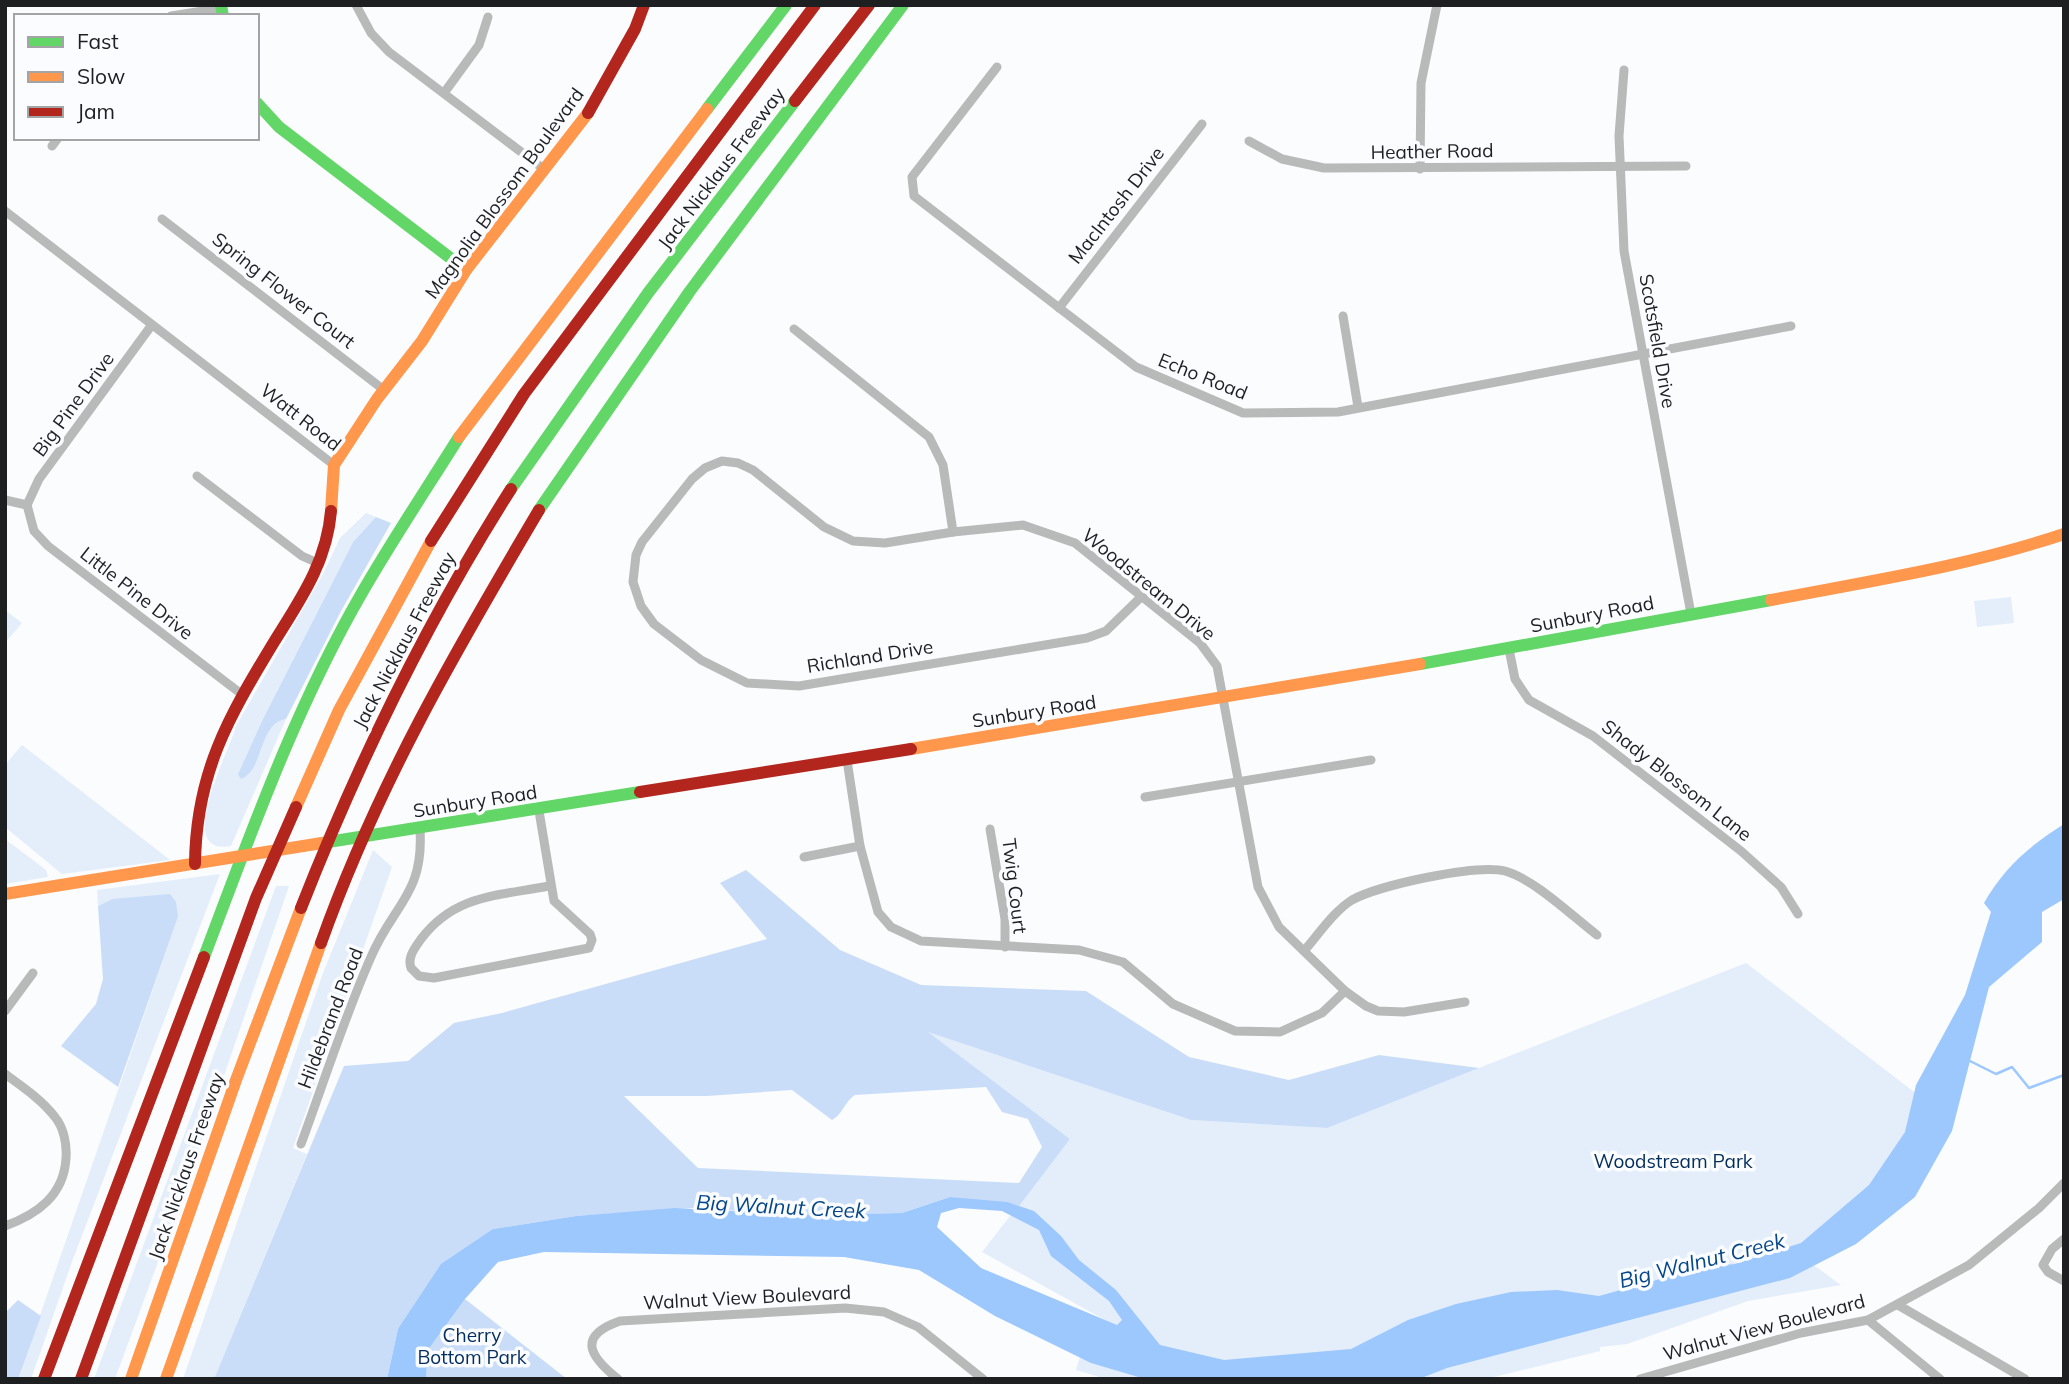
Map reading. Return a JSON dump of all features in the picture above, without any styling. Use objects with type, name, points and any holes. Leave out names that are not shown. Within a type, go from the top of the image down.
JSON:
[{"type":"main road","name":"Magnolia Blossom Boulevard","points":[[334,465],[384,390],[422,341],[466,270],[594,106],[635,29],[644,5]]},
{"type":"main road","points":[[44,1379],[261,807],[297,723],[362,592],[460,436],[786,5]]},
{"type":"main road","name":"Jack Nicklaus Freeway","points":[[81,1379],[256,898],[339,710],[414,568],[484,454],[582,314],[815,5]]},
{"type":"main road","name":"Jack Nicklaus Freeway","points":[[131,1379],[306,890],[378,727],[447,596],[519,476],[584,381],[869,5]]},
{"type":"main road","points":[[166,1379],[340,891],[383,789],[459,645],[547,496],[690,290],[903,5]]},
{"type":"main road","points":[[259,105],[279,127],[466,270]]},
{"type":"main road","name":"Watt Road","points":[[195,864],[195,829],[207,771],[244,696],[320,564],[329,536],[334,465]]},
{"type":"main road","name":"Sunbury Road","points":[[5,894],[847,761],[1509,649],[1932,569],[2019,549],[2064,534]]},
{"type":"street","points":[[356,5],[371,33],[389,52],[545,170]]},
{"type":"street","points":[[1420,169],[1422,83],[1437,5]]},
{"type":"street","points":[[188,14],[222,10]]},
{"type":"street","points":[[444,93],[479,45],[488,17]]},
{"type":"street","name":"Echo Road","points":[[997,67],[917,170],[911,186],[920,203],[1136,367],[1243,413],[1338,412],[1791,327]]},
{"type":"street","name":"Scotsfield Drive","points":[[1624,70],[1620,166],[1624,251],[1691,614]]},
{"type":"street","name":"MacIntosh Drive","points":[[1059,308],[1202,124]]},
{"type":"street","name":"Heather Road","points":[[1249,141],[1282,159],[1325,168],[1686,166]]},
{"type":"street","name":"Watt Road","points":[[5,211],[151,327],[334,465]]},
{"type":"street","name":"Spring Flower Court","points":[[162,219],[384,390]]},
{"type":"street","points":[[1343,316],[1358,407]]},
{"type":"street","name":"Big Pine Drive","points":[[27,505],[39,479],[151,327]]},
{"type":"street","points":[[794,329],[929,437],[943,465],[953,532]]},
{"type":"street","name":"Woodstream Drive","points":[[632,582],[636,555],[642,542],[692,480],[705,468],[722,461],[738,463],[753,470],[824,527],[853,541],[885,544],[953,532],[1023,525],[1075,543],[1140,598],[1200,643],[1217,666],[1258,887],[1279,927],[1354,1000],[1378,1011],[1404,1012],[1465,1002]]},
{"type":"street","points":[[197,477],[302,556],[320,564]]},
{"type":"street","points":[[5,500],[27,505]]},
{"type":"street","name":"Little Pine Drive","points":[[27,505],[34,531],[48,546],[244,696]]},
{"type":"street","name":"Richland Drive","points":[[632,582],[641,606],[654,624],[701,660],[747,683],[799,686],[1087,638],[1106,631],[1140,598]]},
{"type":"street","name":"Shady Blossom Lane","points":[[1509,649],[1515,679],[1529,700],[1593,736],[1741,850],[1781,887],[1798,914]]},
{"type":"street","points":[[1145,797],[1371,760]]},
{"type":"street","points":[[847,761],[860,846],[878,912],[891,927],[920,941],[1079,950],[1123,962],[1173,1004],[1235,1031],[1280,1032],[1322,1013],[1345,991]]},
{"type":"street","points":[[538,811],[549,887],[558,907],[590,934],[593,940],[589,948],[434,978],[419,976],[411,968],[410,957],[416,946],[457,905],[549,887]]},
{"type":"street","name":"Twig Court","points":[[990,829],[1006,919],[1005,947]]},
{"type":"street","name":"Hildebrand Road","points":[[301,1144],[371,955],[415,884],[421,849],[420,830]]},
{"type":"street","points":[[804,857],[860,846]]},
{"type":"street","points":[[1304,950],[1350,901],[1385,886],[1485,869],[1504,871],[1522,879],[1597,936]]},
{"type":"street","points":[[5,1011],[33,973]]},
{"type":"street","points":[[5,1074],[37,1098],[57,1119],[67,1146],[65,1175],[51,1200],[27,1218],[5,1226]]},
{"type":"street","name":"Walnut View Boulevard","points":[[1640,1379],[1801,1333],[1868,1320],[1969,1265],[2039,1208],[2064,1183]]},
{"type":"street","points":[[2064,1239],[2052,1249],[2043,1265],[2048,1272],[2064,1281]]},
{"type":"street","points":[[1898,1305],[2025,1379]]},
{"type":"street","name":"Walnut View Boulevard","points":[[618,1379],[596,1359],[591,1349],[592,1340],[604,1327],[620,1321],[845,1308],[884,1312],[918,1328],[983,1379]]},
{"type":"street","points":[[1868,1320],[1940,1379]]},
{"type":"green space","points":[[366,513],[376,517],[353,542],[238,774],[248,775],[267,734],[278,722],[286,719],[231,846],[214,845],[206,835],[205,819],[216,778],[236,726],[323,574],[340,538]]},
{"type":"green space","points":[[376,517],[391,523],[341,611],[286,719],[270,730],[254,766],[249,774],[241,779],[238,774],[262,721],[353,542]]},
{"type":"green space","points":[[2011,597],[2014,623],[1977,627],[1974,601]]},
{"type":"green space","points":[[5,610],[22,623],[5,643]]},
{"type":"green space","points":[[22,745],[170,860],[62,874],[5,827],[5,765]]},
{"type":"green space","points":[[5,839],[46,870],[48,877],[5,884]]},
{"type":"green space","points":[[373,850],[392,867],[293,1148],[307,1154],[214,1379],[183,1379],[323,973]]},
{"type":"green space","points":[[746,870],[840,950],[921,985],[1086,991],[1189,1057],[1289,1080],[1379,1055],[1479,1068],[1327,1128],[1191,1120],[928,1032],[1070,1139],[1019,1206],[950,1197],[902,1213],[805,1215],[691,1208],[576,1216],[493,1229],[398,1329],[387,1379],[214,1379],[344,1066],[408,1061],[454,1023],[502,1013],[767,939],[720,883]],"holes":[[[986,1087],[1002,1112],[1028,1119],[1042,1147],[1019,1183],[698,1168],[624,1096],[707,1096],[792,1090],[832,1120],[855,1095]]]},
{"type":"green space","points":[[220,874],[73,1259],[31,1379],[18,1379],[178,917],[112,899],[98,906],[97,890]]},
{"type":"green space","points":[[276,886],[289,886],[191,1172],[115,1379],[94,1379]]},
{"type":"green space","points":[[170,894],[176,902],[178,917],[118,1087],[61,1046],[96,1004],[103,979],[98,906],[112,899]]},
{"type":"green space","name":"Woodstream Park","points":[[1746,963],[1935,1108],[1904,1178],[1804,1258],[1841,1285],[1748,1301],[1627,1344],[1600,1347],[1600,1351],[1486,1379],[1106,1379],[1076,1370],[1089,1326],[1114,1325],[982,1252],[1070,1139],[926,1031],[1191,1120],[1326,1128]]},
{"type":"green space","name":"Cherry Bottom Park","points":[[465,1299],[567,1379],[426,1379],[428,1350]]},
{"type":"green space","points":[[18,1300],[41,1316],[18,1379],[5,1379],[5,1313]]},
{"type":"water","points":[[2064,824],[2064,899],[2042,912],[2042,942],[1989,987],[1952,1131],[1915,1197],[1856,1244],[1790,1278],[1447,1368],[1419,1379],[1145,1379],[1091,1363],[995,1316],[919,1270],[844,1257],[544,1252],[498,1262],[465,1299],[428,1350],[426,1379],[387,1379],[398,1329],[441,1264],[493,1229],[576,1216],[675,1208],[805,1215],[902,1213],[950,1197],[1007,1202],[1034,1211],[1061,1236],[1079,1260],[1116,1290],[1160,1345],[1224,1360],[1351,1349],[1408,1320],[1456,1304],[1511,1292],[1557,1290],[1599,1296],[1703,1267],[1735,1264],[1801,1243],[1869,1185],[1905,1132],[1916,1085],[1965,995],[1991,912],[1984,903],[2009,869],[2029,849]],"holes":[[[959,1208],[1002,1211],[1039,1230],[1051,1256],[1109,1301],[1122,1320],[1117,1325],[981,1268],[937,1227],[941,1213]]]},
{"type":"waterway","points":[[1968,1060],[1996,1074],[2012,1067],[2029,1088],[2064,1075]]},
{"type":"traffic: fast","points":[[221,5],[223,14]]},
{"type":"traffic: fast","points":[[707,109],[786,5]]},
{"type":"traffic: fast","points":[[539,510],[690,291],[903,5]]},
{"type":"traffic: fast","points":[[511,489],[648,293],[795,101]]},
{"type":"traffic: fast","points":[[259,105],[279,127],[466,270]]},
{"type":"traffic: fast","points":[[204,957],[276,771],[316,679],[374,572],[459,437]]},
{"type":"traffic: fast","points":[[1420,664],[1771,600]]},
{"type":"traffic: fast","points":[[322,843],[640,792]]},
{"type":"traffic: slow","points":[[459,437],[707,109]]},
{"type":"traffic: slow","points":[[331,511],[334,465],[377,399],[422,341],[466,270],[588,113]]},
{"type":"traffic: slow","points":[[1771,600],[1956,564],[2064,534]]},
{"type":"traffic: slow","points":[[296,807],[339,710],[431,541]]},
{"type":"traffic: slow","points":[[911,749],[1420,664]]},
{"type":"traffic: slow","points":[[5,894],[322,843]]},
{"type":"traffic: slow","points":[[131,1379],[236,1080],[301,908]]},
{"type":"traffic: slow","points":[[166,1379],[321,943]]},
{"type":"traffic: jam","points":[[588,113],[635,29],[644,5]]},
{"type":"traffic: jam","points":[[431,541],[524,394],[815,5]]},
{"type":"traffic: jam","points":[[795,101],[869,5]]},
{"type":"traffic: jam","points":[[301,908],[346,800],[396,694],[451,590],[511,489]]},
{"type":"traffic: jam","points":[[321,943],[343,885],[392,774],[477,615],[539,510]]},
{"type":"traffic: jam","points":[[195,864],[201,802],[218,747],[242,696],[311,580],[324,547],[331,511]]},
{"type":"traffic: jam","points":[[640,792],[911,749]]},
{"type":"traffic: jam","points":[[81,1379],[256,898],[296,807]]},
{"type":"traffic: jam","points":[[44,1379],[204,957]]},
{"type":"water label","name":"Big Walnut Creek","points":[[781,1207]]},
{"type":"water label","name":"Big Walnut Creek","points":[[1702,1261]]}]
